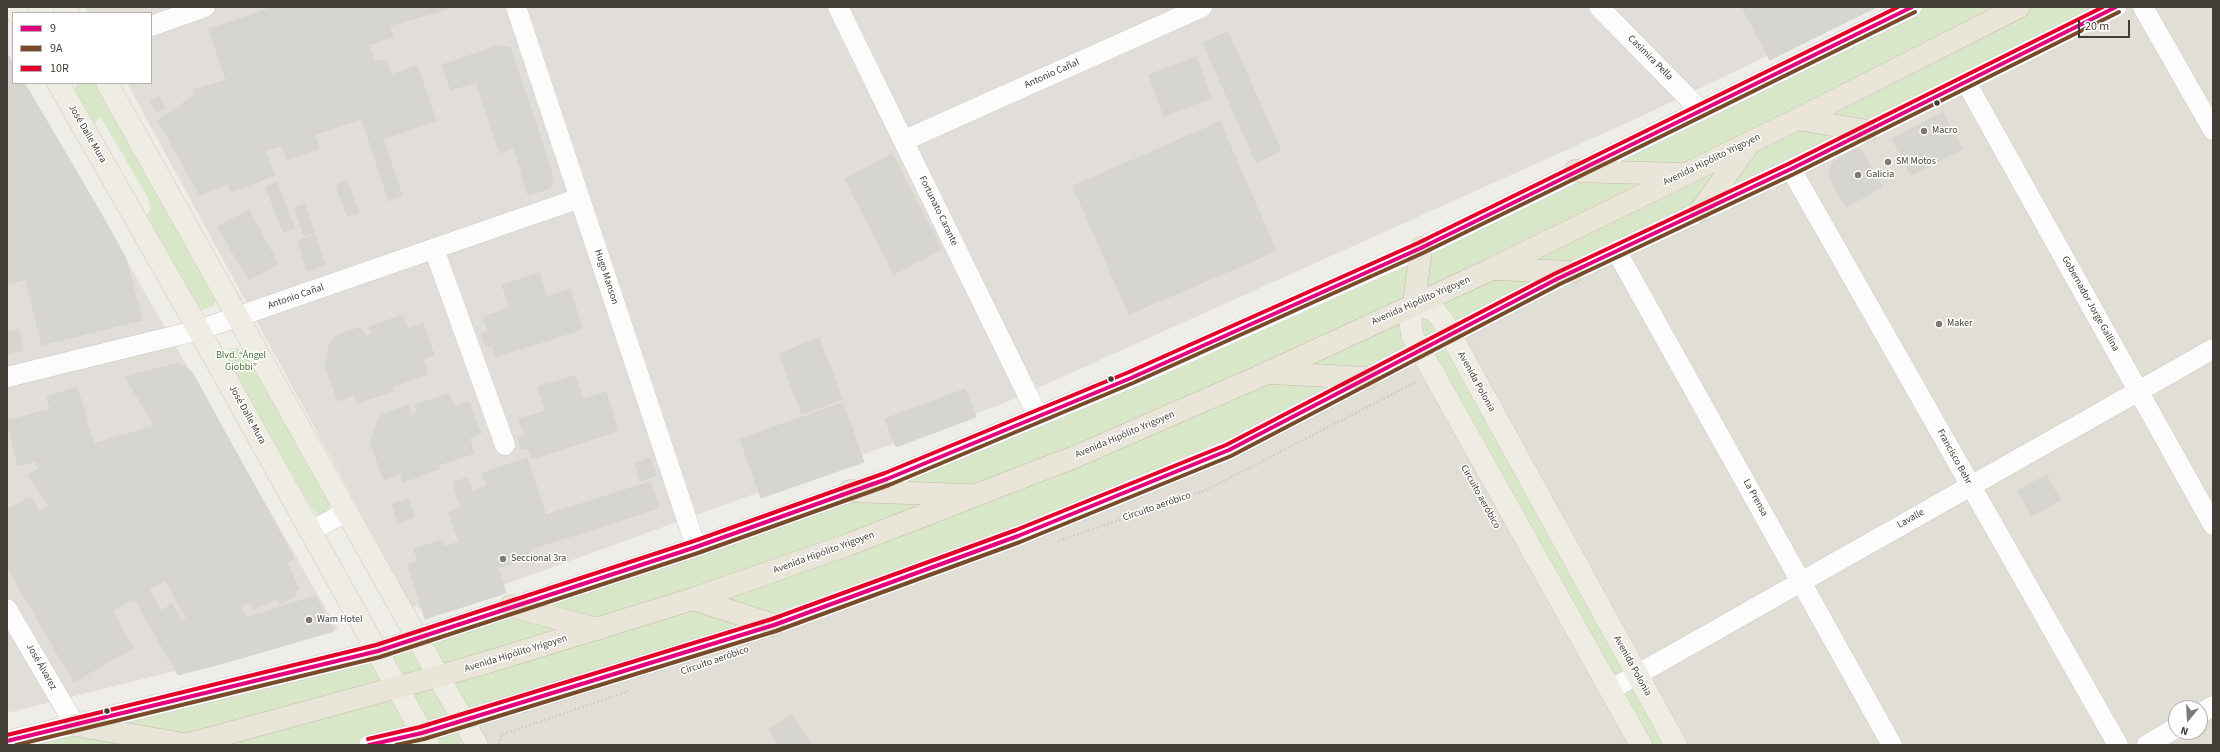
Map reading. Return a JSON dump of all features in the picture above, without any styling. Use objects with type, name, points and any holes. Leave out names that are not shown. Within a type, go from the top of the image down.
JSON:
[{"type":"highway","name":"Avenida Hipólito Yrigoyen","points":[[187,745],[438,677],[692,599],[850,544],[1077,456],[1267,373],[1492,269],[1798,119],[2019,7]]},
{"type":"highway","points":[[1798,119],[1867,131]]},
{"type":"highway","points":[[1700,211],[1752,141]]},
{"type":"highway","points":[[1575,171],[1684,174]]},
{"type":"highway","points":[[1414,304],[1421,248]]},
{"type":"highway","points":[[1492,269],[1572,272]]},
{"type":"highway","points":[[1267,373],[1368,378]]},
{"type":"highway","points":[[850,491],[978,495]]},
{"type":"highway","points":[[692,599],[774,625]]},
{"type":"highway","points":[[511,606],[597,629]]},
{"type":"highway","points":[[75,725],[187,745]]},
{"type":"main road","name":"José Dalle Mura","points":[[59,84],[312,531],[425,739]]},
{"type":"main road","points":[[108,84],[239,316],[416,639],[477,745]]},
{"type":"main road","points":[[1414,304],[1410,318],[1410,328],[1421,350],[1641,745]]},
{"type":"main road","name":"Avenida Polonia","points":[[1414,304],[1427,307],[1438,313],[1636,675],[1676,745]]},
{"type":"street","points":[[152,26],[205,7]]},
{"type":"street","name":"Hugo Manson","points":[[516,7],[696,546]]},
{"type":"street","name":"Fortunato Carante","points":[[838,7],[1038,416]]},
{"type":"street","name":"Antonio Cañal","points":[[903,141],[1202,7]]},
{"type":"street","name":"Casimira Pella","points":[[1599,7],[1700,110]]},
{"type":"street","points":[[7,741],[378,651],[696,546],[887,479],[1131,378],[1421,248],[1575,171],[1912,7]]},
{"type":"street","points":[[369,745],[425,739],[462,720],[774,625],[1018,536],[1229,450],[1572,272],[1791,169],[2116,7]]},
{"type":"street","points":[[2143,7],[2213,130]]},
{"type":"street","name":"Gobernador Jorge Gallina","points":[[1966,82],[2213,525]]},
{"type":"street","name":"Francisco Behr","points":[[1791,169],[1970,487],[2118,745]]},
{"type":"street","name":"Antonio Cañal","points":[[7,377],[199,330],[580,198]]},
{"type":"street","points":[[434,249],[505,445]]},
{"type":"street","name":"La Prensa","points":[[1617,252],[1802,580],[1892,745]]},
{"type":"street","name":"Lavalle","points":[[1610,690],[1802,580],[1970,487],[2213,349]]},
{"type":"street","points":[[312,531],[346,512]]},
{"type":"street","name":"José Álvarez","points":[[7,609],[75,725]]},
{"type":"street","points":[[2147,745],[2168,733]]},
{"type":"path","name":"Circuito aeróbico","points":[[1054,543],[1204,491],[1415,381],[1419,388]]},
{"type":"path","points":[[498,745],[501,735],[636,688]]},
{"type":"shaded area","points":[[85,7],[1869,7],[1642,116],[1002,404],[429,612],[411,605],[128,84],[152,84],[152,12],[88,12]]},
{"type":"shaded area","points":[[1912,7],[2213,7],[2213,745],[429,745],[696,547],[1131,378]]},
{"type":"shaded area","points":[[7,52],[12,60],[12,84],[26,84],[338,630],[7,713]]},
{"type":"green space","points":[[1912,7],[2116,7],[1450,334],[1676,745],[1641,745],[1421,350],[1368,378],[1018,536],[462,719],[477,745],[429,745],[421,733],[369,745],[7,745],[378,651],[696,547],[1131,378]]},
{"type":"green space","points":[[77,84],[98,84],[216,295],[214,306],[201,310],[193,299],[146,217],[150,209],[148,198],[100,116],[93,126],[75,89]]},
{"type":"green space","name":"Blvd. “Ángel Giobbi”","points":[[231,348],[246,349],[331,504],[326,515],[317,515],[308,502],[227,360]]},
{"type":"building","points":[[274,7],[301,7],[343,125],[298,140],[251,15]]},
{"type":"building","points":[[301,7],[355,7],[391,109],[343,125]]},
{"type":"building","points":[[355,7],[383,7],[393,37],[368,45]]},
{"type":"building","points":[[383,7],[431,7],[433,13],[389,26]]},
{"type":"building","points":[[431,7],[453,7],[433,13]]},
{"type":"building","points":[[1742,7],[1823,7],[1834,28],[1770,60]]},
{"type":"building","points":[[1823,7],[1877,7],[1834,28]]},
{"type":"building","points":[[251,15],[271,67],[226,80],[209,29]]},
{"type":"building","points":[[1228,32],[1281,151],[1256,162],[1203,43]]},
{"type":"building","points":[[498,46],[510,47],[517,68],[451,90],[442,65]]},
{"type":"building","points":[[7,54],[12,62],[12,84],[25,84],[7,88]]},
{"type":"building","points":[[1196,57],[1211,98],[1164,116],[1149,75]]},
{"type":"building","points":[[386,59],[391,75],[417,66],[428,97],[391,109],[374,62]]},
{"type":"building","points":[[271,67],[284,103],[209,127],[193,90]]},
{"type":"building","points":[[517,68],[541,139],[500,153],[476,81]]},
{"type":"building","points":[[25,84],[58,140],[43,150],[51,163],[7,174],[7,88]]},
{"type":"building","points":[[195,95],[223,165],[189,176],[158,120]]},
{"type":"building","points":[[159,97],[165,107],[157,112],[150,102]]},
{"type":"building","points":[[428,97],[436,121],[383,139],[402,196],[389,201],[362,119]]},
{"type":"building","points":[[284,103],[298,140],[223,165],[209,127]]},
{"type":"building","points":[[1943,112],[1962,149],[1911,175],[1892,139]]},
{"type":"building","points":[[1220,122],[1276,251],[1129,314],[1073,186]]},
{"type":"building","points":[[314,135],[319,148],[287,160],[282,145]]},
{"type":"building","points":[[541,139],[554,180],[550,188],[528,195],[514,148]]},
{"type":"building","points":[[58,140],[95,203],[65,210],[61,189],[43,150]]},
{"type":"building","points":[[1859,147],[1882,187],[1846,207],[1829,177],[1832,163]]},
{"type":"building","points":[[265,151],[275,175],[231,192],[228,184],[200,195],[189,176]]},
{"type":"building","points":[[892,154],[942,249],[894,274],[845,179]]},
{"type":"building","points":[[51,163],[61,189],[65,210],[15,222],[7,174]]},
{"type":"building","points":[[7,178],[15,222],[7,224]]},
{"type":"building","points":[[347,181],[358,213],[347,216],[336,185]]},
{"type":"building","points":[[277,183],[294,228],[283,232],[266,187]]},
{"type":"building","points":[[95,203],[125,256],[65,271],[82,335],[42,345],[26,279],[7,284],[7,224]]},
{"type":"building","points":[[305,204],[314,233],[304,236],[295,208]]},
{"type":"building","points":[[249,210],[278,264],[249,280],[218,227]]},
{"type":"building","points":[[315,235],[325,265],[307,271],[298,241]]},
{"type":"building","points":[[125,256],[142,320],[82,335],[65,271]]},
{"type":"building","points":[[539,273],[547,297],[570,289],[582,329],[496,357],[492,345],[486,347],[481,334],[488,332],[483,317],[510,308],[502,285]]},
{"type":"building","points":[[403,315],[407,329],[423,323],[434,355],[422,359],[428,374],[392,387],[393,391],[357,403],[354,395],[338,401],[325,365],[330,343],[336,336],[361,327],[365,336],[372,334],[369,327]]},
{"type":"building","points":[[18,329],[23,350],[7,354],[7,332]]},
{"type":"building","points":[[819,338],[842,399],[802,414],[779,354]]},
{"type":"building","points":[[179,363],[192,372],[277,527],[228,554],[164,440],[125,377]]},
{"type":"building","points":[[575,376],[583,399],[606,392],[618,431],[532,459],[528,448],[522,450],[517,437],[524,435],[519,419],[546,411],[538,387]]},
{"type":"building","points":[[77,387],[94,444],[63,453],[47,397]]},
{"type":"building","points":[[965,389],[976,417],[896,447],[885,419]]},
{"type":"building","points":[[449,394],[454,407],[469,402],[481,434],[469,438],[474,453],[438,465],[440,469],[403,482],[401,474],[384,480],[371,443],[377,422],[383,414],[408,405],[411,415],[418,412],[415,405]]},
{"type":"building","points":[[843,403],[864,462],[761,498],[740,439]]},
{"type":"building","points":[[50,409],[63,453],[18,466],[7,421]]},
{"type":"building","points":[[155,426],[164,440],[49,506],[28,475],[39,469],[35,461]]},
{"type":"building","points":[[164,440],[224,547],[112,611],[133,648],[74,682],[7,567],[7,510],[30,497],[39,512]]},
{"type":"building","points":[[527,458],[544,509],[535,512],[537,520],[488,536],[477,503],[461,508],[453,482],[468,478],[472,491],[487,486],[483,473]]},
{"type":"building","points":[[650,458],[656,475],[640,481],[635,463]]},
{"type":"building","points":[[2046,475],[2060,500],[2032,516],[2018,491]]},
{"type":"building","points":[[650,482],[659,508],[531,549],[523,525],[537,520],[535,512],[544,509],[546,515]]},
{"type":"building","points":[[408,499],[414,517],[398,522],[392,504]]},
{"type":"building","points":[[477,503],[488,536],[523,525],[533,557],[498,568],[506,593],[425,619],[416,591],[454,579],[444,547],[459,542],[449,512]]},
{"type":"building","points":[[277,527],[294,559],[245,585],[228,554]]},
{"type":"building","points":[[442,540],[454,579],[416,591],[408,564],[418,561],[414,549]]},
{"type":"building","points":[[224,547],[245,585],[187,618],[165,581]]},
{"type":"building","points":[[287,563],[299,589],[294,592],[296,596],[280,603],[278,598],[254,609],[250,601],[240,606],[234,592]]},
{"type":"building","points":[[149,590],[161,611],[172,604],[182,621],[156,636],[134,598]]},
{"type":"building","points":[[234,592],[246,618],[213,629],[202,609]]},
{"type":"building","points":[[315,596],[334,631],[231,661],[213,629]]},
{"type":"building","points":[[202,609],[231,661],[178,675],[156,636]]},
{"type":"building","points":[[792,714],[812,745],[779,745],[769,729]]},
{"type":"transit line","name":"10R","points":[[7,735],[376,645],[694,541],[885,473],[1129,372],[1418,243],[1898,7]]},
{"type":"transit line","name":"9","points":[[7,741],[378,651],[696,547],[887,479],[1131,378],[1421,248],[1912,7]]},
{"type":"transit line","name":"10R","points":[[368,739],[420,727],[772,619],[1016,530],[1226,445],[1554,274],[1788,164],[2103,7]]},
{"type":"transit line","name":"9","points":[[369,745],[422,733],[774,625],[1018,536],[1229,450],[1557,279],[1791,169],[2116,7]]},
{"type":"transit line","name":"9A","points":[[16,745],[380,657],[698,553],[889,485],[1133,383],[1423,253],[1915,12]]},
{"type":"transit line","name":"9A","points":[[396,745],[424,739],[776,631],[1020,542],[1231,456],[1560,284],[1794,174],[2119,12]]},
{"type":"place","name":"Macro","points":[[1924,131]]},
{"type":"place","name":"SM Motos","points":[[1888,162]]},
{"type":"place","name":"Galicia","points":[[1858,175]]},
{"type":"place","name":"Maker","points":[[1939,324]]},
{"type":"place","name":"Seccional 3ra","points":[[503,559]]},
{"type":"place","name":"Wam Hotel","points":[[309,620]]}]
